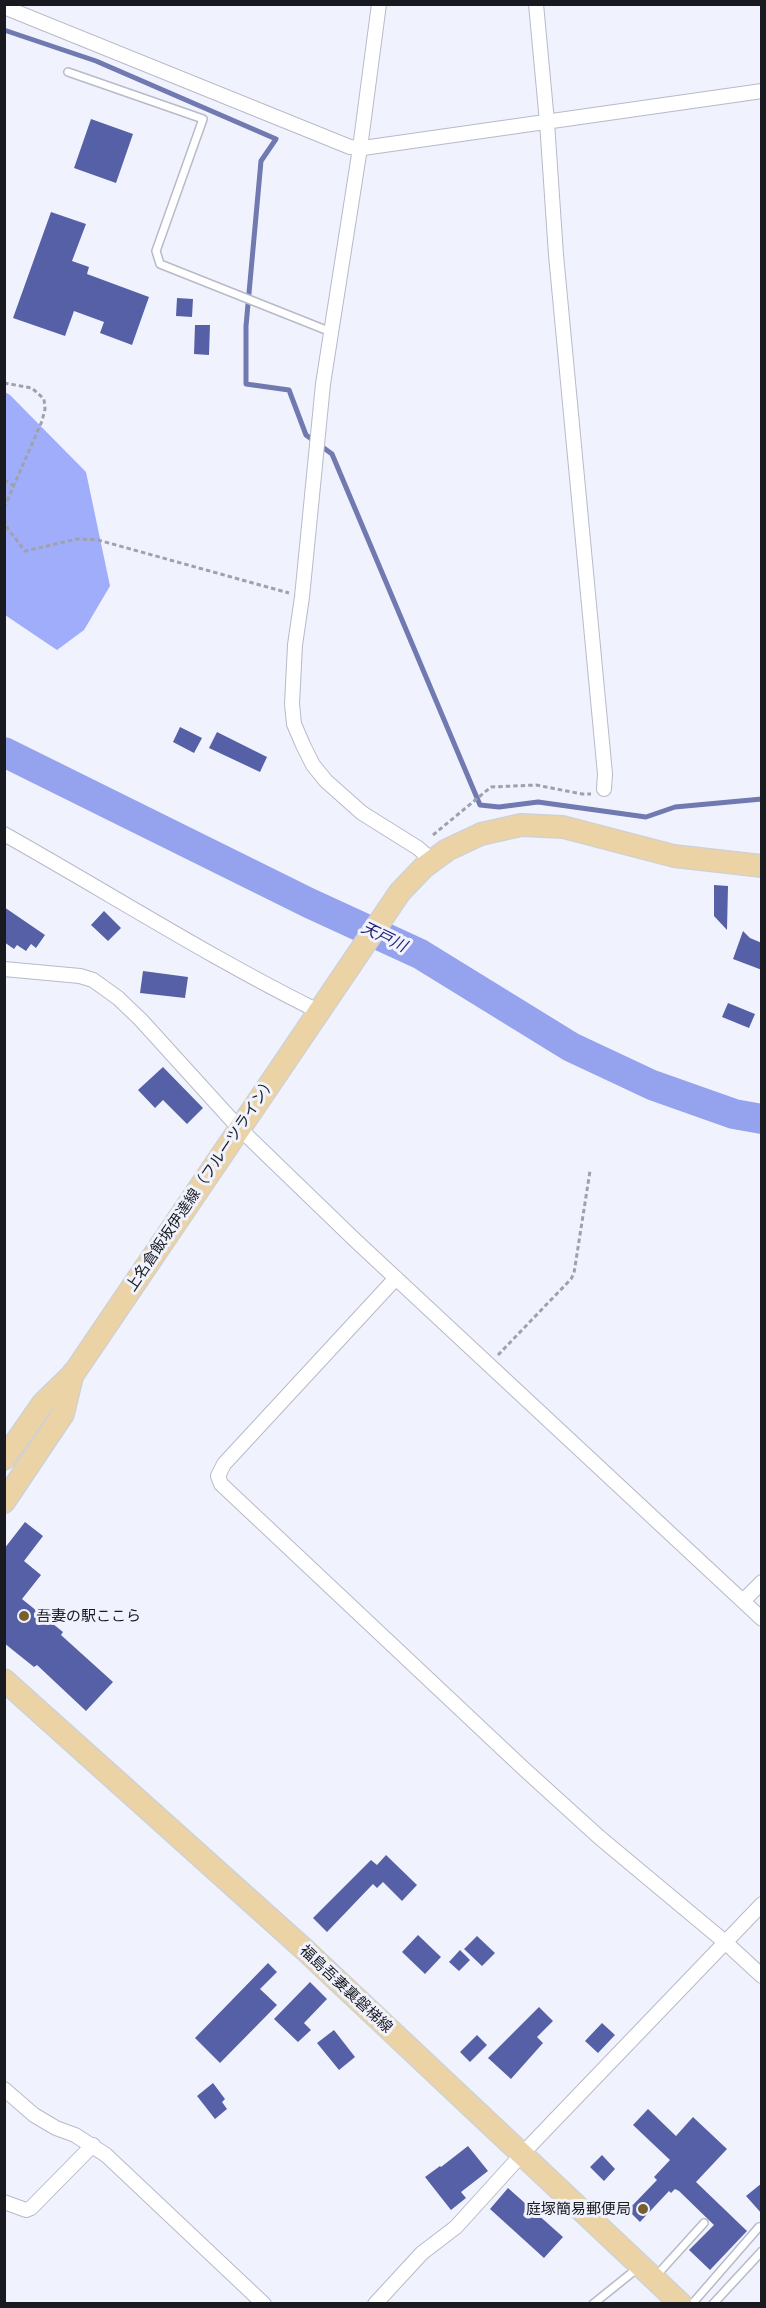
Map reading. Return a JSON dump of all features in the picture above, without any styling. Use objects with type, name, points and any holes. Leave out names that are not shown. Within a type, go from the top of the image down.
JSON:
[{"type":"main road","points":[[426,854],[447,850],[480,834],[521,825],[563,827],[674,856],[762,866]]},
{"type":"main road","name":"上名倉飯坂伊達線（フルーツライン）","points":[[4,1459],[43,1403],[74,1373],[426,854]]},
{"type":"main road","name":"上名倉飯坂伊達線（フルーツライン）","points":[[4,1502],[63,1414],[74,1373]]},
{"type":"main road","name":"福島吾妻裏磐梯線","points":[[4,1680],[166,1824],[523,2153],[681,2304]]},
{"type":"street","points":[[379,4],[360,148],[323,384],[292,681],[294,724],[313,765],[341,796],[362,813],[426,854]]},
{"type":"street","points":[[536,4],[556,255],[605,774],[604,789]]},
{"type":"street","points":[[4,7],[337,142],[360,148],[762,91]]},
{"type":"street","points":[[4,834],[175,934],[324,1003]]},
{"type":"street","points":[[4,969],[80,976],[105,987],[141,1020],[239,1128],[396,1278],[762,1618]]},
{"type":"street","points":[[396,1278],[224,1464],[219,1472],[219,1480],[224,1489],[523,1768],[599,1837],[725,1942],[762,1976]]},
{"type":"street","points":[[743,1601],[762,1582]]},
{"type":"street","points":[[375,2304],[422,2253],[456,2227],[523,2153],[762,1904]]},
{"type":"street","points":[[4,2089],[34,2115],[93,2145],[120,2167],[264,2304]]},
{"type":"street","points":[[4,2202],[26,2210],[31,2208],[93,2145]]},
{"type":"lane","points":[[68,72],[203,119],[156,251],[160,264],[332,332]]},
{"type":"lane","points":[[593,2304],[648,2272],[704,2223]]},
{"type":"lane","points":[[692,2304],[759,2227]]},
{"type":"lane","points":[[713,2304],[762,2251]]},
{"type":"path","points":[[4,383],[32,388],[44,399],[45,409],[42,422],[4,508]]},
{"type":"path","points":[[4,480],[14,486]]},
{"type":"path","points":[[4,519],[8,529],[25,551],[76,539],[98,540],[302,597]]},
{"type":"path","points":[[426,854],[491,787],[536,785],[582,794],[604,789]]},
{"type":"path","points":[[489,1365],[574,1273],[590,1171]]},
{"type":"shaded area","points":[[5,392],[86,472],[110,586],[84,630],[57,650],[5,615]]},
{"type":"building","points":[[91,119],[133,134],[116,183],[74,168]]},
{"type":"building","points":[[51,212],[86,224],[72,261],[89,267],[87,274],[149,297],[132,345],[100,333],[104,322],[74,311],[65,336],[13,318]]},
{"type":"building","points":[[177,298],[193,299],[192,317],[176,316]]},
{"type":"building","points":[[195,325],[210,325],[209,355],[194,354]]},
{"type":"building","points":[[180,727],[202,738],[194,753],[173,742]]},
{"type":"building","points":[[217,732],[267,757],[260,772],[209,748]]},
{"type":"building","points":[[714,885],[728,886],[727,930],[714,916]]},
{"type":"building","points":[[4,907],[45,935],[36,948],[31,944],[26,951],[17,945],[14,949],[4,942]]},
{"type":"building","points":[[104,911],[121,928],[108,941],[91,925]]},
{"type":"building","points":[[743,931],[750,938],[762,943],[762,970],[733,959]]},
{"type":"building","points":[[143,971],[188,977],[185,998],[140,993]]},
{"type":"building","points":[[728,1003],[755,1014],[749,1028],[722,1017]]},
{"type":"building","points":[[163,1067],[203,1108],[187,1124],[163,1100],[155,1108],[138,1090]]},
{"type":"building","points":[[25,1522],[43,1536],[24,1561],[41,1575],[22,1599],[63,1632],[61,1635],[113,1682],[86,1711],[37,1665],[34,1667],[4,1643],[4,1549]]},
{"type":"building","points":[[386,1855],[417,1885],[402,1901],[383,1882],[377,1888],[373,1884],[327,1932],[313,1918],[371,1860],[377,1865]]},
{"type":"building","points":[[418,1935],[441,1957],[425,1974],[402,1952]]},
{"type":"building","points":[[477,1936],[495,1953],[482,1966],[464,1949]]},
{"type":"building","points":[[460,1950],[470,1960],[459,1971],[449,1962]]},
{"type":"building","points":[[268,1963],[277,1972],[260,1989],[277,2005],[220,2063],[195,2038]]},
{"type":"building","points":[[310,1982],[327,1999],[304,2023],[311,2030],[298,2042],[274,2019]]},
{"type":"building","points":[[539,2007],[553,2021],[537,2037],[543,2043],[511,2079],[488,2058]]},
{"type":"building","points":[[602,2023],[615,2035],[598,2053],[585,2041]]},
{"type":"building","points":[[334,2030],[355,2057],[339,2070],[317,2043]]},
{"type":"building","points":[[477,2035],[487,2045],[470,2062],[460,2052]]},
{"type":"building","points":[[213,2083],[225,2099],[222,2102],[227,2109],[215,2119],[197,2096]]},
{"type":"building","points":[[648,2109],[676,2136],[693,2117],[727,2149],[696,2182],[747,2231],[710,2270],[689,2250],[714,2225],[679,2191],[675,2189],[671,2193],[669,2191],[640,2222],[628,2210],[657,2180],[654,2177],[670,2160],[633,2125]]},
{"type":"building","points":[[468,2146],[488,2171],[461,2192],[466,2198],[451,2210],[425,2177]]},
{"type":"building","points":[[602,2155],[615,2169],[604,2181],[590,2167]]},
{"type":"building","points":[[762,2183],[762,2214],[746,2196]]},
{"type":"building","points":[[508,2188],[563,2237],[544,2258],[490,2209]]},
{"type":"waterway","points":[[4,30],[96,61],[276,139],[261,161],[246,326],[246,384],[289,390],[306,435],[332,454],[480,805],[499,807],[538,802],[646,817],[675,807],[762,799]]},
{"type":"waterway","name":"天戸川","points":[[4,752],[309,903],[420,954],[571,1047],[652,1085],[734,1114],[762,1119]]},
{"type":"place","name":"吾妻の駅ここら","points":[[24,1616]]},
{"type":"place","name":"庭塚簡易郵便局","points":[[643,2209]]}]
